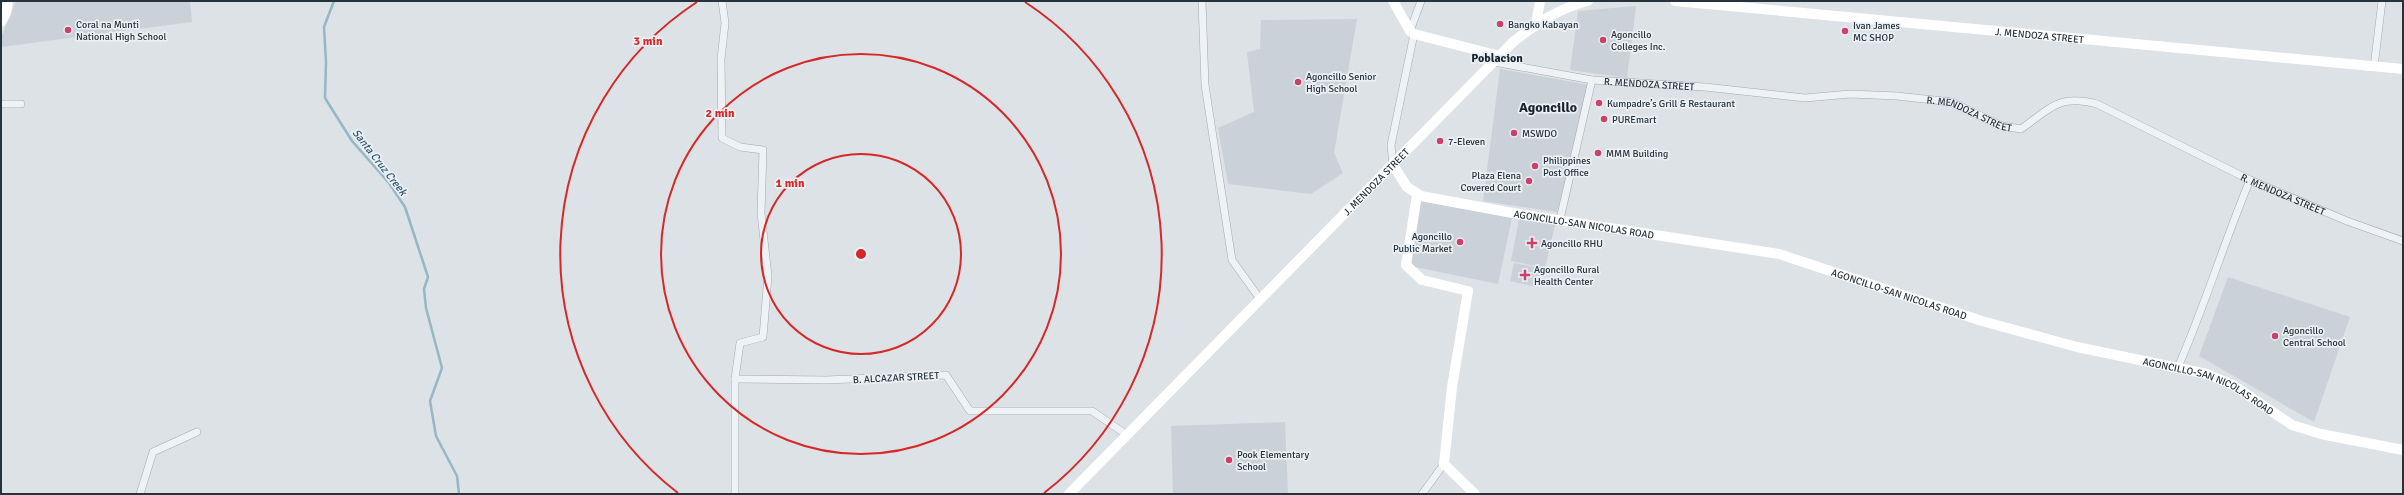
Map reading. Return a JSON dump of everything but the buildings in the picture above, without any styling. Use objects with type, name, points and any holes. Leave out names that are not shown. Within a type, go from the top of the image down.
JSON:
[{"type":"main road","points":[[1,22],[6,13],[8,1]]},
{"type":"main road","points":[[1393,1],[1412,32]]},
{"type":"main road","points":[[1536,24],[1540,1]]},
{"type":"main road","name":"J. MENDOZA STREET","points":[[1069,494],[1497,59],[1536,24],[1573,5],[1588,1]]},
{"type":"main road","name":"J. MENDOZA STREET","points":[[1675,1],[2403,69]]},
{"type":"main road","name":"R. MENDOZA STREET","points":[[1412,32],[1497,59]]},
{"type":"main road","points":[[1393,165],[1407,187],[1417,195],[1406,265],[1422,280],[1468,292],[1452,387],[1444,464],[1475,494]]},
{"type":"main road","name":"AGONCILLO-SAN NICOLAS ROAD","points":[[1417,195],[1513,213],[1779,254],[1982,321],[2077,347],[2207,374],[2233,385],[2292,425],[2321,434],[2403,450]]},
{"type":"street","points":[[722,1],[725,23],[721,59],[722,138],[740,147],[763,150],[761,213],[768,276],[763,336],[740,343],[734,379],[735,494]]},
{"type":"street","points":[[1202,1],[1205,85],[1230,254],[1232,260],[1260,299]]},
{"type":"street","points":[[1393,165],[1390,145],[1412,32],[1421,1]]},
{"type":"street","points":[[2374,67],[2382,1]]},
{"type":"street","name":"R. MENDOZA STREET","points":[[1497,59],[1592,80],[1705,87],[1805,98],[1850,94],[1897,96],[1952,102],[2002,126],[2021,129],[2058,102],[2077,99],[2097,104],[2250,180],[2347,221],[2403,240]]},
{"type":"street","name":"R. MENDOZA STREET","points":[[1560,220],[1592,80]]},
{"type":"street","points":[[1,104],[21,104]]},
{"type":"street","points":[[2178,367],[2201,314],[2224,242],[2250,180]]},
{"type":"street","name":"B. ALCAZAR STREET","points":[[734,379],[826,380],[946,375],[970,411],[1092,411],[1127,435]]},
{"type":"street","points":[[140,494],[153,452],[197,432]]},
{"type":"street","points":[[1422,494],[1444,464]]},
{"type":"shaded area","name":"Coral na Munti National High School","points":[[16,1],[190,1],[192,22],[1,47],[1,38]]},
{"type":"shaded area","name":"Agoncillo Colleges Inc.","points":[[1636,6],[1627,78],[1570,70],[1578,11]]},
{"type":"shaded area","name":"Agoncillo Senior High School","points":[[1357,19],[1334,153],[1343,173],[1311,194],[1228,184],[1218,128],[1254,112],[1247,52],[1260,49],[1261,20]]},
{"type":"shaded area","points":[[1500,69],[1590,85],[1557,212],[1483,201]]},
{"type":"shaded area","name":"Agoncillo Public Market","points":[[1420,201],[1512,218],[1498,284],[1410,266]]},
{"type":"shaded area","name":"Agoncillo RHU","points":[[1519,220],[1555,225],[1545,268],[1511,261]]},
{"type":"shaded area","name":"Agoncillo Rural Health Center","points":[[1514,263],[1540,268],[1536,287],[1510,281]]},
{"type":"shaded area","name":"Agoncillo Central School","points":[[2228,277],[2350,317],[2314,422],[2199,356]]},
{"type":"shaded area","name":"Pook Elementary School","points":[[1285,422],[1288,494],[1173,494],[1171,426]]},
{"type":"waterway","name":"Santa Cruz Creek","points":[[334,1],[324,27],[326,62],[325,98],[352,141],[389,183],[405,207],[428,277],[424,289],[426,308],[442,368],[430,401],[436,436],[457,476],[459,494]]},
{"type":"place","name":"Bangko Kabayan","points":[[1500,24]]},
{"type":"place","name":"Coral na Munti National High School","points":[[68,30]]},
{"type":"place","name":"Ivan James MC SHOP","points":[[1845,31]]},
{"type":"place","name":"Agoncillo Colleges Inc.","points":[[1603,40]]},
{"type":"place","name":"Agoncillo Senior High School","points":[[1298,82]]},
{"type":"place","name":"Kumpadre’s Grill & Restaurant","points":[[1599,103]]},
{"type":"place","name":"PUREmart","points":[[1604,119]]},
{"type":"place","name":"MSWDO","points":[[1514,133]]},
{"type":"place","name":"7-Eleven","points":[[1440,141]]},
{"type":"place","name":"MMM Building","points":[[1598,153]]},
{"type":"place","name":"Philippines Post Office","points":[[1535,166]]},
{"type":"place","name":"Plaza Elena Covered Court","points":[[1529,181]]},
{"type":"place","name":"Agoncillo Public Market","points":[[1460,242]]},
{"type":"place","name":"Agoncillo RHU","points":[[1532,243]]},
{"type":"place","name":"Agoncillo Rural Health Center","points":[[1525,275]]},
{"type":"place","name":"Agoncillo Central School","points":[[2275,336]]},
{"type":"place","name":"Pook Elementary School","points":[[1229,460]]},
{"type":"district","name":"Poblacion","points":[[1497,58]]},
{"type":"district","name":"Agoncillo","points":[[1548,107]]}]
